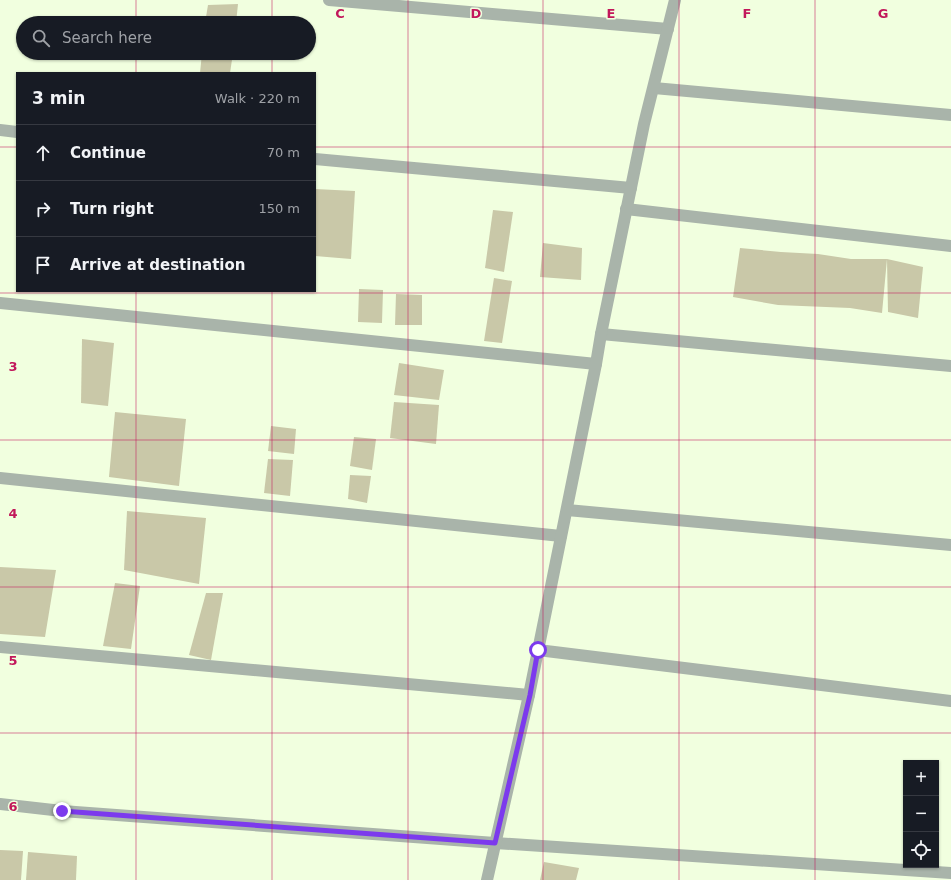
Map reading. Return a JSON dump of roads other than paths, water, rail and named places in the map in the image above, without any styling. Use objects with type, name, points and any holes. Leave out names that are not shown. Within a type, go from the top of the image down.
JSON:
[{"type":"street","points":[[329,0],[668,29]]},
{"type":"street","points":[[487,880],[530,695],[644,124],[675,0]]},
{"type":"street","points":[[654,88],[951,115]]},
{"type":"street","points":[[0,130],[16,132]]},
{"type":"street","points":[[316,159],[631,188]]},
{"type":"street","points":[[626,209],[951,246]]},
{"type":"street","points":[[0,303],[596,364]]},
{"type":"street","points":[[601,334],[951,366]]},
{"type":"street","points":[[0,478],[561,536]]},
{"type":"street","points":[[567,510],[951,545]]},
{"type":"street","points":[[0,647],[530,695]]},
{"type":"street","points":[[538,650],[951,701]]},
{"type":"street","points":[[0,804],[62,811],[495,843],[951,873]]}]
